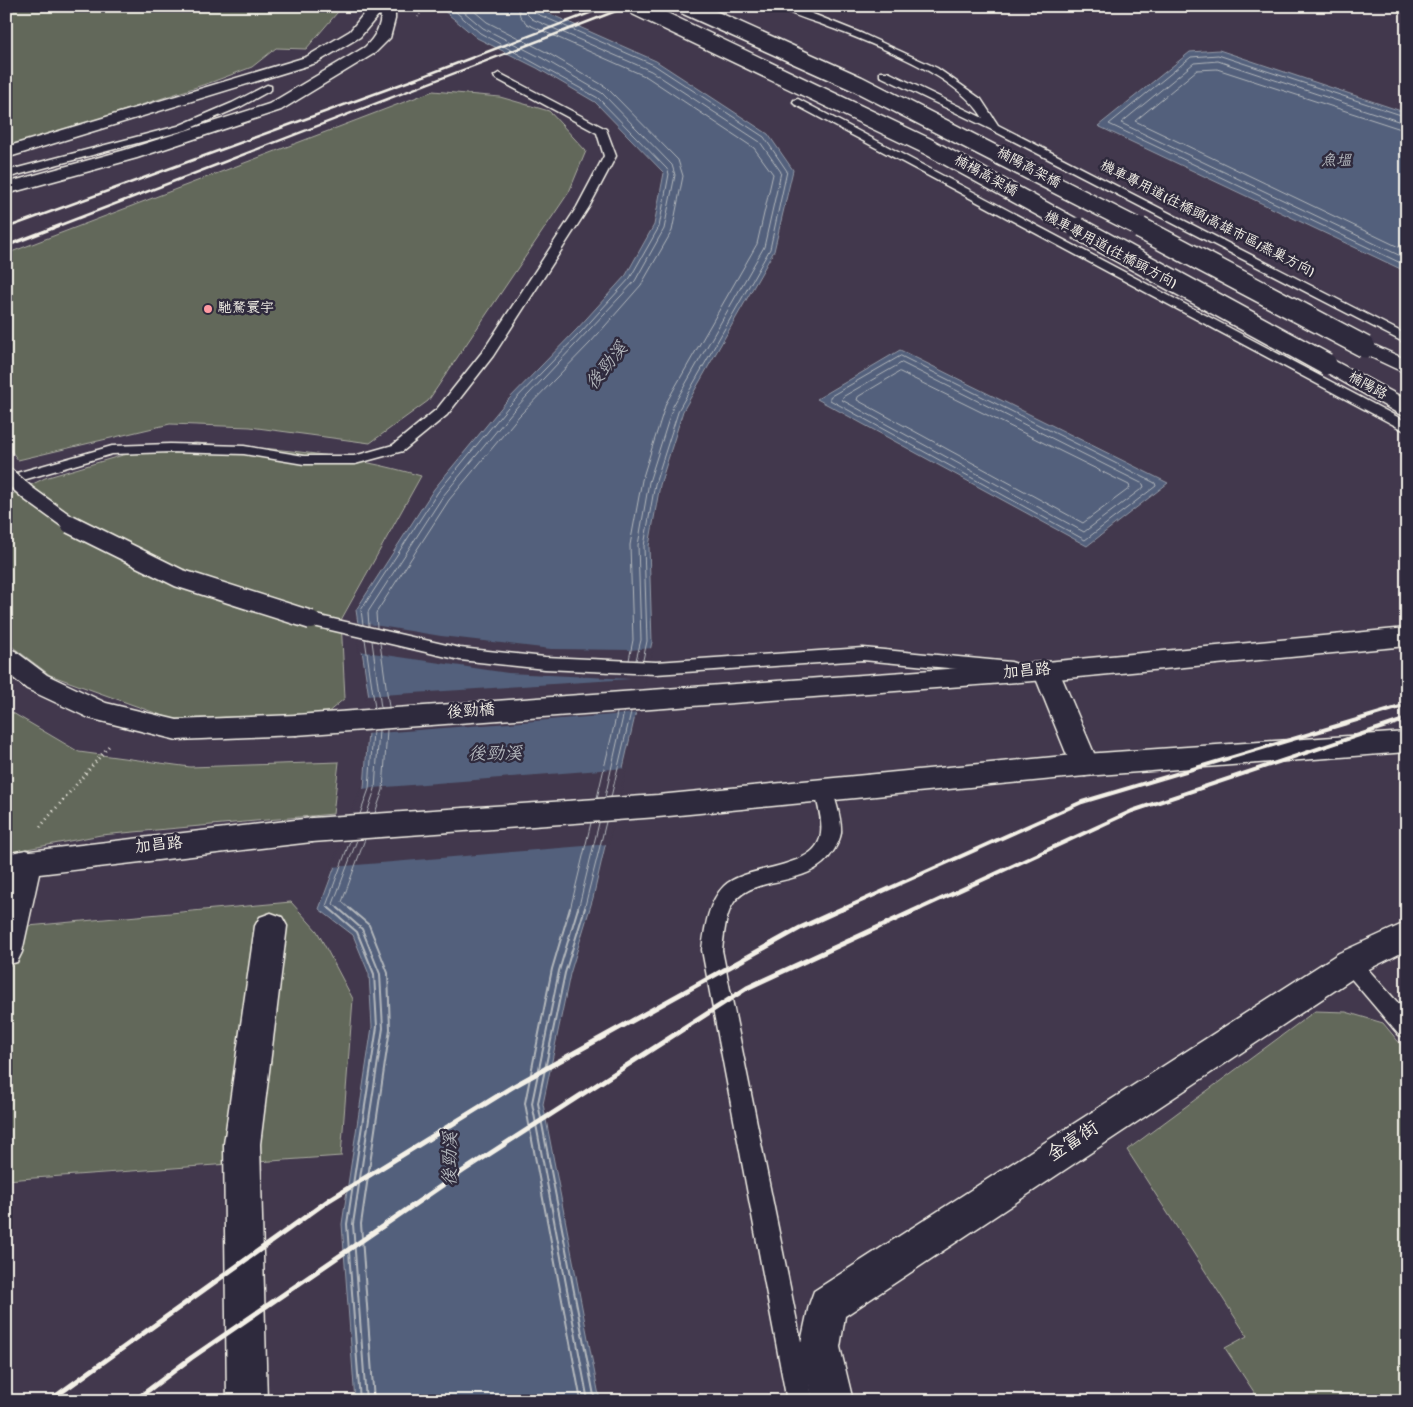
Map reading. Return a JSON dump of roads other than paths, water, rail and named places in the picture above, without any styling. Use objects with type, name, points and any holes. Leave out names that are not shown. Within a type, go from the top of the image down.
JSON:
[{"type":"street","points":[[6,153],[311,60],[355,34],[378,6]]},
{"type":"street","points":[[6,188],[131,154],[242,119],[275,106],[317,84],[370,50],[382,38],[388,19],[388,6]]},
{"type":"street","name":"楠楊高架橋","points":[[634,6],[752,60],[927,146],[1326,364]]},
{"type":"street","name":"楠陽高架橋","points":[[685,6],[782,47],[964,136],[1365,347],[1407,366]]},
{"type":"street","name":"楠陽路","points":[[1326,364],[1407,409]]},
{"type":"street","name":"加昌路","points":[[647,701],[1046,672],[1407,637]]},
{"type":"street","name":"後勁橋","points":[[6,658],[36,682],[99,711],[177,730],[296,725],[647,701]]},
{"type":"street","points":[[1046,672],[1085,765]]},
{"type":"street","points":[[824,790],[1085,765],[1407,742]]},
{"type":"street","name":"加昌路","points":[[16,864],[312,830],[658,806],[824,790]]},
{"type":"street","points":[[6,952],[16,864]]},
{"type":"street","points":[[247,1401],[242,1144],[272,926]]},
{"type":"street","name":"金富街","points":[[833,1401],[820,1346],[828,1305],[1350,963],[1407,935]]},
{"type":"lane","points":[[784,6],[897,52],[946,79],[978,103],[994,127]]},
{"type":"lane","points":[[884,74],[994,127]]},
{"type":"lane","points":[[6,481],[112,450],[170,448],[235,450],[304,460],[355,460],[398,448],[435,418],[442,412],[488,354],[583,206],[610,156],[602,131],[499,76]]},
{"type":"lane","points":[[6,175],[182,128],[236,105],[267,88]]},
{"type":"lane","name":"機車專用道(往橋頭方向)","points":[[798,102],[1407,428]]},
{"type":"lane","name":"機車專用道(往橋頭/高雄市區/燕巢方向)","points":[[994,127],[1407,340]]},
{"type":"lane","points":[[6,474],[29,494],[71,525],[171,574],[311,620],[460,654],[545,663],[656,668],[864,654],[1046,672]]},
{"type":"lane","points":[[800,1401],[712,950],[718,913],[727,897],[739,884],[791,873],[804,866],[826,845],[831,832],[824,790]]},
{"type":"lane","points":[[1350,963],[1407,1028]]},
{"type":"water","name":"後勁溪","points":[[444,6],[532,6],[656,61],[768,134],[793,170],[774,251],[683,411],[660,485],[649,546],[652,642],[593,898],[570,974],[543,1104],[600,1401],[355,1401],[342,1224],[372,1027],[369,974],[353,935],[319,909],[364,788],[370,704],[356,610],[434,489],[505,403],[626,275],[654,225],[664,173],[595,102],[537,68],[477,38],[443,10]]},
{"type":"water","name":"魚塭","points":[[1219,50],[1407,113],[1407,272],[1098,126],[1190,52]]},
{"type":"water","points":[[900,350],[1168,483],[1087,546],[817,399]]},
{"type":"railway","points":[[6,228],[429,74],[608,6]]},
{"type":"railway","points":[[50,229],[629,6]]},
{"type":"railway","points":[[6,246],[53,228]]},
{"type":"railway","points":[[841,910],[1082,802],[1407,705]]},
{"type":"railway","points":[[917,910],[1132,811],[1407,719]]},
{"type":"railway","points":[[49,1401],[329,1200],[514,1086],[800,928],[844,908]]},
{"type":"railway","points":[[134,1401],[191,1358],[463,1171],[747,988],[920,908]]},
{"type":"place","name":"馳騖寰宇","points":[[208,309]]}]
